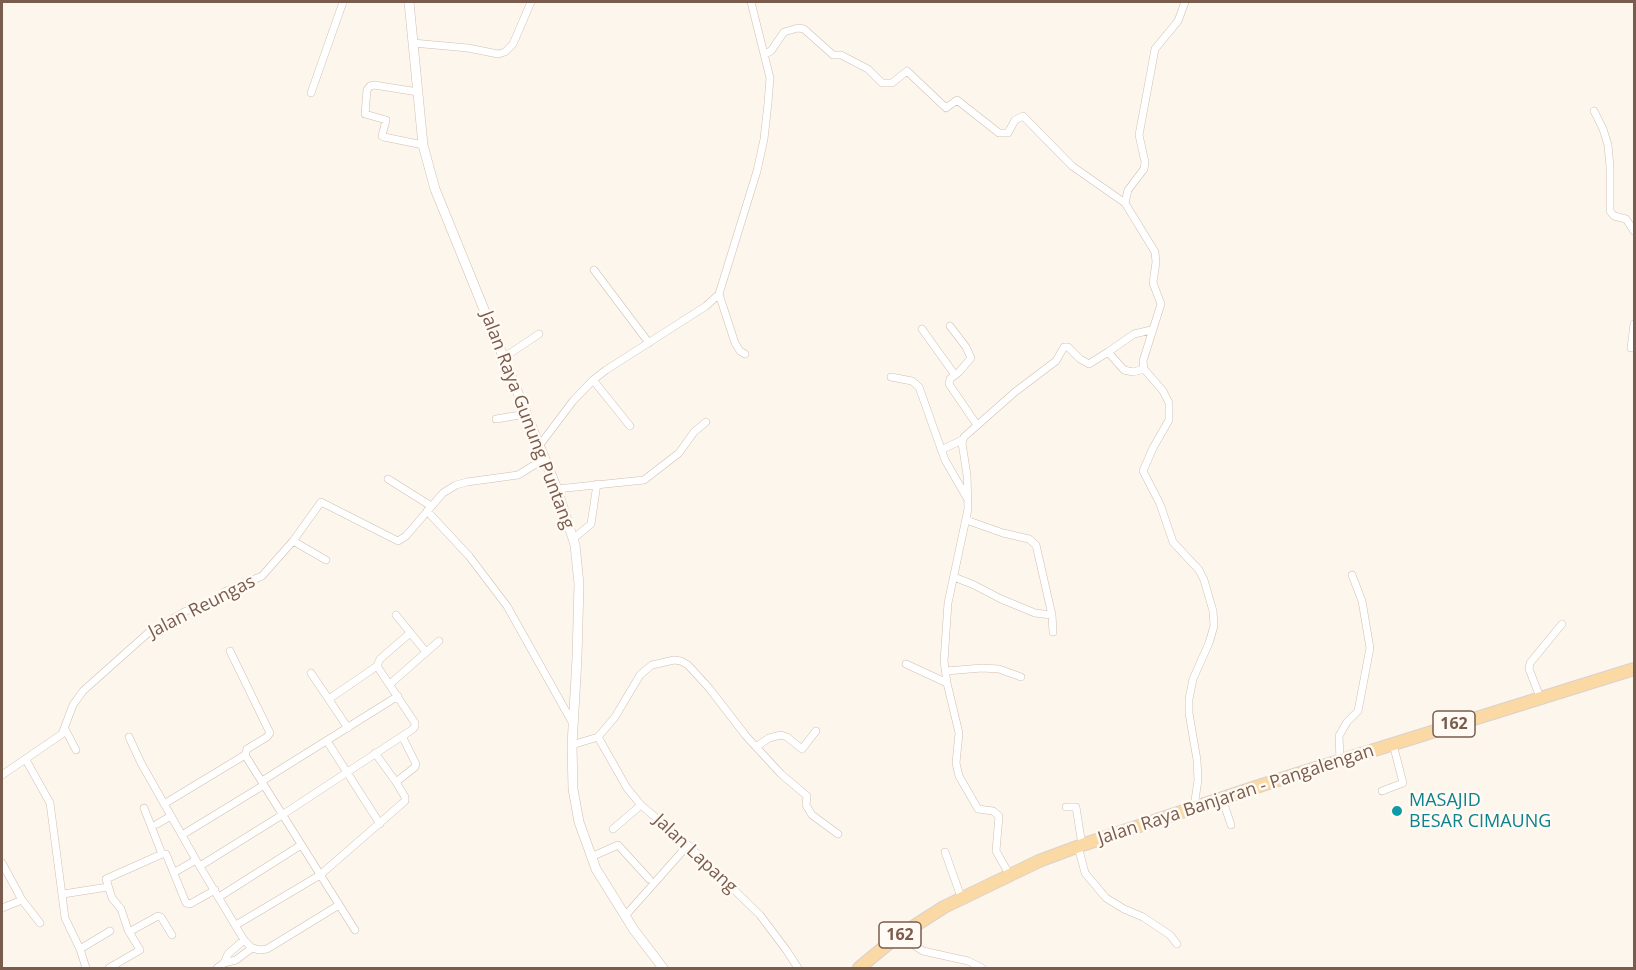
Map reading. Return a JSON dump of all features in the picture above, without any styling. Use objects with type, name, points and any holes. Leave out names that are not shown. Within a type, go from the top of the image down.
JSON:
[{"type":"main road","name":"Jalan Raya Banjaran - Pangalengan","points":[[859,969],[868,959],[905,932],[959,898],[1009,874],[1080,845],[1267,783],[1635,669]]},
{"type":"street","points":[[311,93],[343,2]]},
{"type":"street","name":"Jalan Raya Gunung Puntang","points":[[409,2],[423,145],[435,189],[557,489],[578,561],[577,658],[572,745],[573,789],[579,822],[591,857],[625,916],[663,969]]},
{"type":"street","points":[[413,43],[468,48],[498,54],[505,52],[513,45],[531,2]]},
{"type":"street","points":[[539,446],[573,401],[593,380],[706,306],[719,294],[742,224],[764,139],[770,78],[751,2]]},
{"type":"street","points":[[1125,203],[1128,190],[1144,169],[1145,162],[1139,135],[1140,118],[1155,49],[1178,21],[1185,2]]},
{"type":"street","points":[[765,54],[771,51],[784,32],[798,28],[804,29],[833,55],[841,55],[868,69],[882,83],[892,83],[907,72],[946,108],[957,100],[999,133],[1008,133],[1015,120],[1023,116],[1072,166],[1125,203],[1155,252],[1153,283],[1161,304],[1143,361],[1144,369],[1167,397],[1169,420],[1144,466],[1144,474],[1160,504],[1173,542],[1199,570],[1213,611],[1214,626],[1193,679],[1189,699],[1198,780],[1194,807]]},
{"type":"street","points":[[418,92],[370,86],[367,90],[365,114],[386,120],[382,136],[386,139],[423,145]]},
{"type":"street","points":[[1594,111],[1608,145],[1610,211],[1614,216],[1626,219],[1635,231]]},
{"type":"street","points":[[594,270],[650,343]]},
{"type":"street","points":[[719,294],[737,347],[745,354]]},
{"type":"street","points":[[1631,348],[1635,324]]},
{"type":"street","points":[[950,326],[971,356],[949,381],[950,387],[977,425]]},
{"type":"street","points":[[922,329],[955,375]]},
{"type":"street","points":[[941,450],[962,440],[1015,392],[1056,361],[1063,347],[1068,347],[1089,364],[1134,334],[1151,330]]},
{"type":"street","points":[[503,358],[539,334]]},
{"type":"street","points":[[1108,352],[1124,370],[1133,372],[1144,369]]},
{"type":"street","points":[[891,377],[917,384],[941,450],[968,500]]},
{"type":"street","points":[[593,380],[630,426]]},
{"type":"street","points":[[496,420],[526,414]]},
{"type":"street","points":[[557,489],[634,482],[650,477],[679,453],[694,432],[706,422]]},
{"type":"street","points":[[962,440],[968,500],[966,520],[948,603],[945,633],[947,683],[958,733],[959,776],[978,809],[993,811],[999,816],[996,852],[1009,874]]},
{"type":"street","name":"Jalan Reungas","points":[[2,775],[53,742],[65,729],[73,705],[83,690],[148,633],[186,611],[205,605],[224,592],[262,576],[293,541],[321,502],[398,541],[406,536],[444,493],[456,485],[518,475],[544,459]]},
{"type":"street","points":[[388,479],[429,508],[507,606],[573,723]]},
{"type":"street","points":[[573,539],[591,524],[597,484]]},
{"type":"street","points":[[966,520],[1029,539],[1036,545],[1052,615],[1053,632]]},
{"type":"street","points":[[293,541],[326,560]]},
{"type":"street","points":[[1340,760],[1339,736],[1347,722],[1358,711],[1370,648],[1362,601],[1352,575]]},
{"type":"street","points":[[954,577],[1035,613],[1052,615]]},
{"type":"street","points":[[396,615],[426,652]]},
{"type":"street","points":[[1540,697],[1529,669],[1530,663],[1562,624]]},
{"type":"street","points":[[329,699],[377,666],[380,659],[410,633]]},
{"type":"street","points":[[390,684],[439,641]]},
{"type":"street","points":[[164,804],[245,755],[247,749],[267,737],[270,730],[230,651]]},
{"type":"street","points":[[572,745],[598,737],[615,717],[640,675],[652,665],[674,660],[681,661],[694,671],[781,774],[807,796],[806,805],[812,815],[838,834]]},
{"type":"street","points":[[906,664],[947,683]]},
{"type":"street","points":[[175,872],[198,863],[282,814],[413,729],[415,723],[377,666]]},
{"type":"street","points":[[946,671],[999,669],[1021,677]]},
{"type":"street","points":[[311,673],[348,728]]},
{"type":"street","points":[[182,835],[398,696]]},
{"type":"street","points":[[65,729],[76,750]]},
{"type":"street","points":[[756,747],[769,738],[781,735],[802,749],[816,731]]},
{"type":"street","points":[[396,782],[416,764],[402,736]]},
{"type":"street","points":[[129,737],[141,763],[198,863],[244,940],[252,948],[267,949],[339,905]]},
{"type":"street","name":"Jalan Lapang","points":[[598,737],[627,788],[641,805],[688,845],[760,915],[798,969]]},
{"type":"street","points":[[327,741],[380,824]]},
{"type":"street","points":[[1382,791],[1403,783],[1393,744]]},
{"type":"street","points":[[236,925],[320,875],[405,801],[396,782],[375,753]]},
{"type":"street","points":[[245,755],[355,930]]},
{"type":"street","points":[[26,760],[50,803],[65,918],[80,949],[86,969]]},
{"type":"street","points":[[1222,798],[1231,825]]},
{"type":"street","points":[[614,829],[641,805]]},
{"type":"street","points":[[1066,807],[1076,807],[1085,873],[1106,898],[1143,917],[1170,935],[1177,944]]},
{"type":"street","points":[[144,808],[162,854]]},
{"type":"street","points":[[157,824],[171,816]]},
{"type":"street","points":[[109,969],[140,950],[108,887],[105,880],[108,877],[166,854],[188,904],[217,893],[301,845]]},
{"type":"street","points":[[591,857],[618,845],[649,879]]},
{"type":"street","points":[[625,916],[688,845]]},
{"type":"street","points":[[945,852],[959,898]]},
{"type":"street","points":[[2,863],[22,900],[40,923]]},
{"type":"street","points":[[63,894],[108,887]]},
{"type":"street","points":[[2,908],[22,900]]},
{"type":"street","points":[[129,932],[158,916],[161,917],[172,935]]},
{"type":"street","points":[[80,949],[110,931]]},
{"type":"street","points":[[905,932],[915,946],[923,951],[968,961],[982,969]]},
{"type":"street","points":[[220,966],[228,954],[244,940]]},
{"type":"street","points":[[220,966],[236,960],[252,948]]},
{"type":"place","name":"MASAJID BESAR CIMAUNG","points":[[1397,811]]}]
